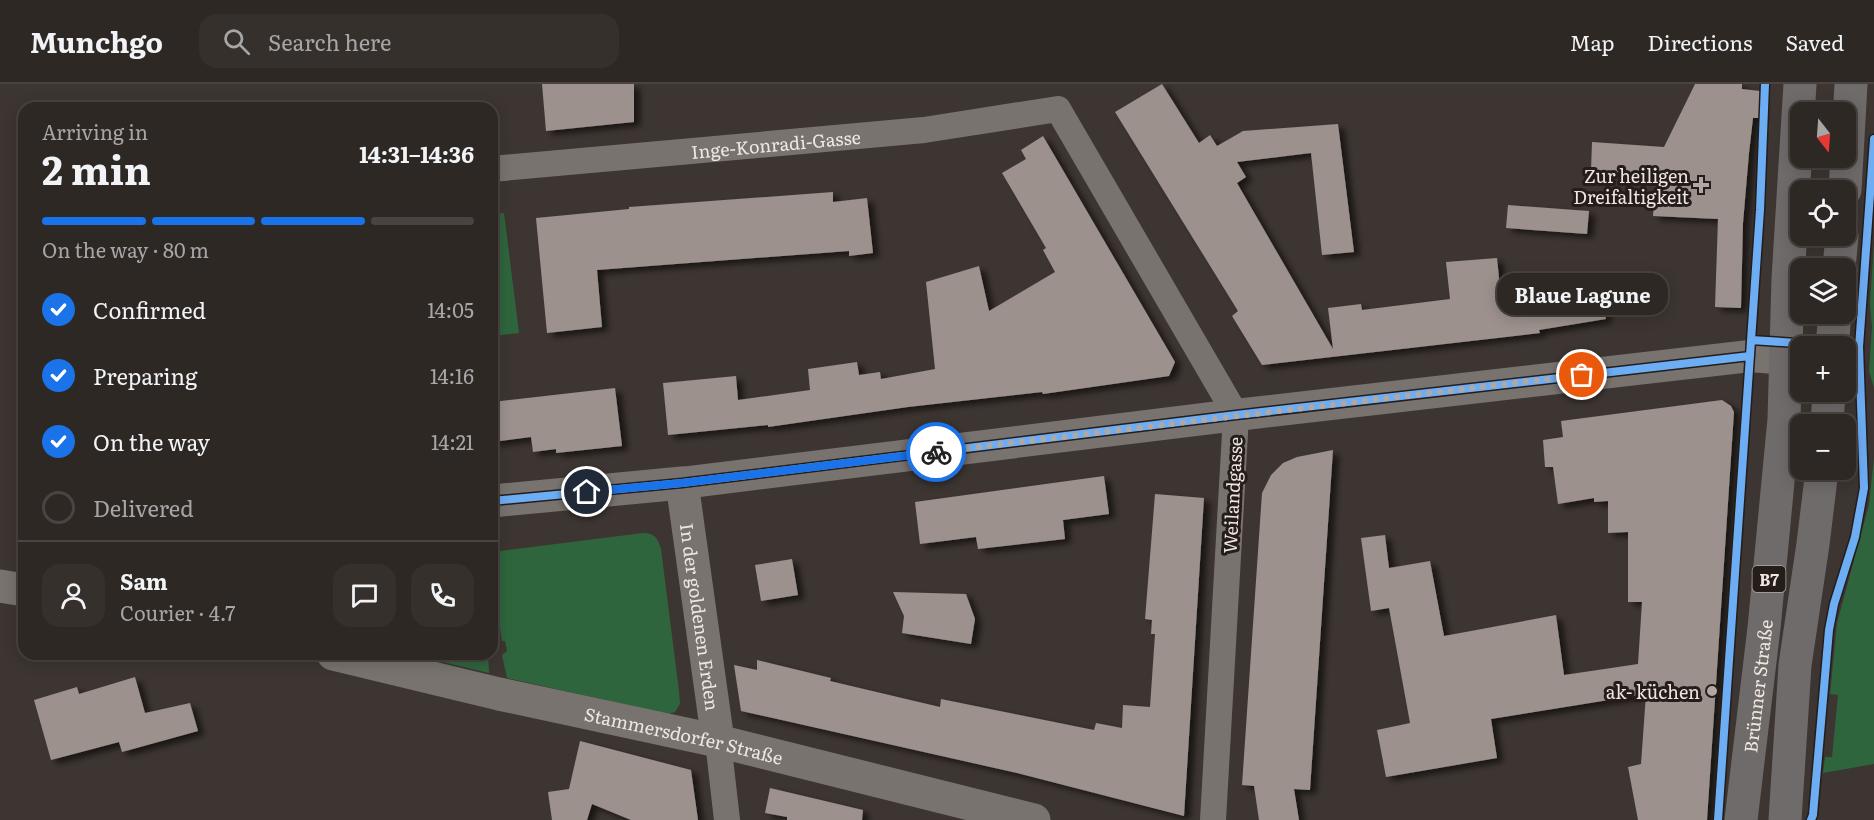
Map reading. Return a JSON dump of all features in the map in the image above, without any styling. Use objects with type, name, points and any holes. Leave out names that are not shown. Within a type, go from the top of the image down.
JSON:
[{"type":"main road","name":"Brünner Straße","points":[[1792,336],[1788,279],[1800,84]]},
{"type":"main road","points":[[1846,180],[1851,84]]},
{"type":"main road","name":"Brünner Straße","points":[[1741,820],[1790,380]]},
{"type":"main road","name":"Brünner Straße","points":[[1785,820],[1795,665],[1821,480]]},
{"type":"main road","points":[[498,500],[682,483]]},
{"type":"main road","name":"In der goldenen Erden","points":[[682,483],[718,741]]},
{"type":"main road","points":[[0,574],[18,571]]},
{"type":"main road","points":[[0,586],[18,589]]},
{"type":"main road","name":"Stammersdorfer Straße","points":[[358,660],[499,694],[718,741],[1034,820]]},
{"type":"street","name":"Inge-Konradi-Gasse","points":[[498,168],[924,130],[1058,109]]},
{"type":"street","name":"Weilandgasse","points":[[1058,109],[1236,415],[1213,820]]},
{"type":"street","points":[[682,483],[1236,415],[1750,356],[1790,360]]},
{"type":"street","name":"In der goldenen Erden","points":[[718,741],[727,820]]},
{"type":"green space","points":[[504,213],[519,333],[498,335],[498,214]]},
{"type":"green space","points":[[1874,244],[1874,388],[1869,371]]},
{"type":"green space","points":[[1874,457],[1874,764],[1823,773],[1825,757],[1832,757],[1838,695],[1830,694],[1837,623],[1869,505]]},
{"type":"green space","points":[[643,533],[655,537],[661,549],[679,691],[680,704],[675,712],[668,714],[507,678],[502,655],[507,651],[505,641],[502,641],[498,615],[498,587],[500,586],[498,551]]},
{"type":"green space","points":[[434,660],[488,660],[489,673]]},
{"type":"building","points":[[542,84],[634,84],[634,122],[546,131]]},
{"type":"building","points":[[1162,84],[1199,143],[1210,135],[1217,146],[1243,131],[1338,124],[1354,252],[1322,255],[1311,153],[1237,162],[1246,177],[1237,183],[1333,349],[1328,308],[1361,304],[1362,310],[1450,299],[1446,262],[1497,258],[1501,297],[1536,293],[1537,301],[1600,290],[1606,319],[1539,330],[1540,333],[1262,365],[1232,316],[1238,311],[1115,112]]},
{"type":"building","points":[[1695,84],[1742,84],[1742,89],[1760,91],[1760,118],[1753,118],[1749,153],[1743,223],[1741,308],[1715,307],[1718,219],[1653,216],[1656,174],[1591,171],[1592,142],[1664,147]]},
{"type":"building","points":[[1043,136],[1175,362],[1169,376],[1043,394],[1042,392],[908,407],[768,427],[768,425],[668,435],[663,383],[736,376],[738,400],[810,390],[808,369],[857,362],[859,375],[880,372],[881,379],[935,369],[926,282],[979,266],[989,311],[1055,272],[1043,250],[1046,248],[1002,173],[1026,159],[1021,150]]},
{"type":"building","points":[[833,192],[833,202],[867,198],[873,253],[849,256],[849,251],[597,270],[602,327],[547,333],[536,218],[629,209],[629,207]]},
{"type":"building","points":[[1508,205],[1589,211],[1587,234],[1506,228]]},
{"type":"building","points":[[615,388],[622,446],[556,453],[556,449],[533,452],[531,437],[498,441],[498,401]]},
{"type":"building","points":[[1722,400],[1731,406],[1734,412],[1707,820],[1638,820],[1628,767],[1641,764],[1646,694],[1491,719],[1497,758],[1386,777],[1377,730],[1410,723],[1389,608],[1371,611],[1361,538],[1385,535],[1389,568],[1430,561],[1444,636],[1556,615],[1564,675],[1638,664],[1642,602],[1628,602],[1628,532],[1608,533],[1608,501],[1594,502],[1594,498],[1558,504],[1553,467],[1545,467],[1543,440],[1563,437],[1561,421]]},
{"type":"building","points":[[1333,450],[1310,790],[1294,789],[1299,820],[1259,820],[1254,786],[1242,785],[1262,493],[1271,475],[1283,463],[1297,457]]},
{"type":"building","points":[[1104,476],[1109,514],[1063,520],[1065,539],[978,549],[976,537],[920,544],[915,502]]},
{"type":"building","points":[[1155,494],[1204,498],[1184,816],[1017,773],[741,711],[734,665],[757,670],[757,660],[831,678],[830,681],[940,707],[941,699],[1094,730],[1096,723],[1122,728],[1123,705],[1150,707],[1155,634],[1151,634],[1152,620],[1145,619]]},
{"type":"building","points":[[792,559],[798,595],[761,601],[755,565]]},
{"type":"building","points":[[893,592],[966,594],[975,619],[971,644],[902,633],[904,616]]},
{"type":"building","points":[[135,677],[145,713],[190,703],[198,731],[122,752],[119,742],[51,760],[34,700],[77,687],[79,694]]},
{"type":"building","points":[[580,741],[691,770],[698,820],[631,820],[592,804],[587,820],[552,820],[548,792],[569,789]]},
{"type":"building","points":[[770,788],[863,810],[862,820],[787,820],[787,817],[765,813]]},
{"type":"cycle path","points":[[1718,820],[1760,210],[1765,84]]},
{"type":"cycle path","points":[[1811,820],[1829,630],[1834,604],[1855,537],[1864,488],[1859,347],[1874,139]]},
{"type":"cycle path","points":[[1751,340],[1859,347]]},
{"type":"cycle path","points":[[498,500],[682,483],[1236,415],[1750,356]]},
{"type":"way so far","points":[[936,452],[1582,375]]},
{"type":"place","name":"Zur heiligen Dreifaltigkeit","points":[[1701,185]]},
{"type":"place","name":"Blaue Lagune","points":[[1582,375]]},
{"type":"place","name":"ak- küchen","points":[[1712,691]]},
{"type":"route","points":[[587,492],[682,483],[936,452]]}]
